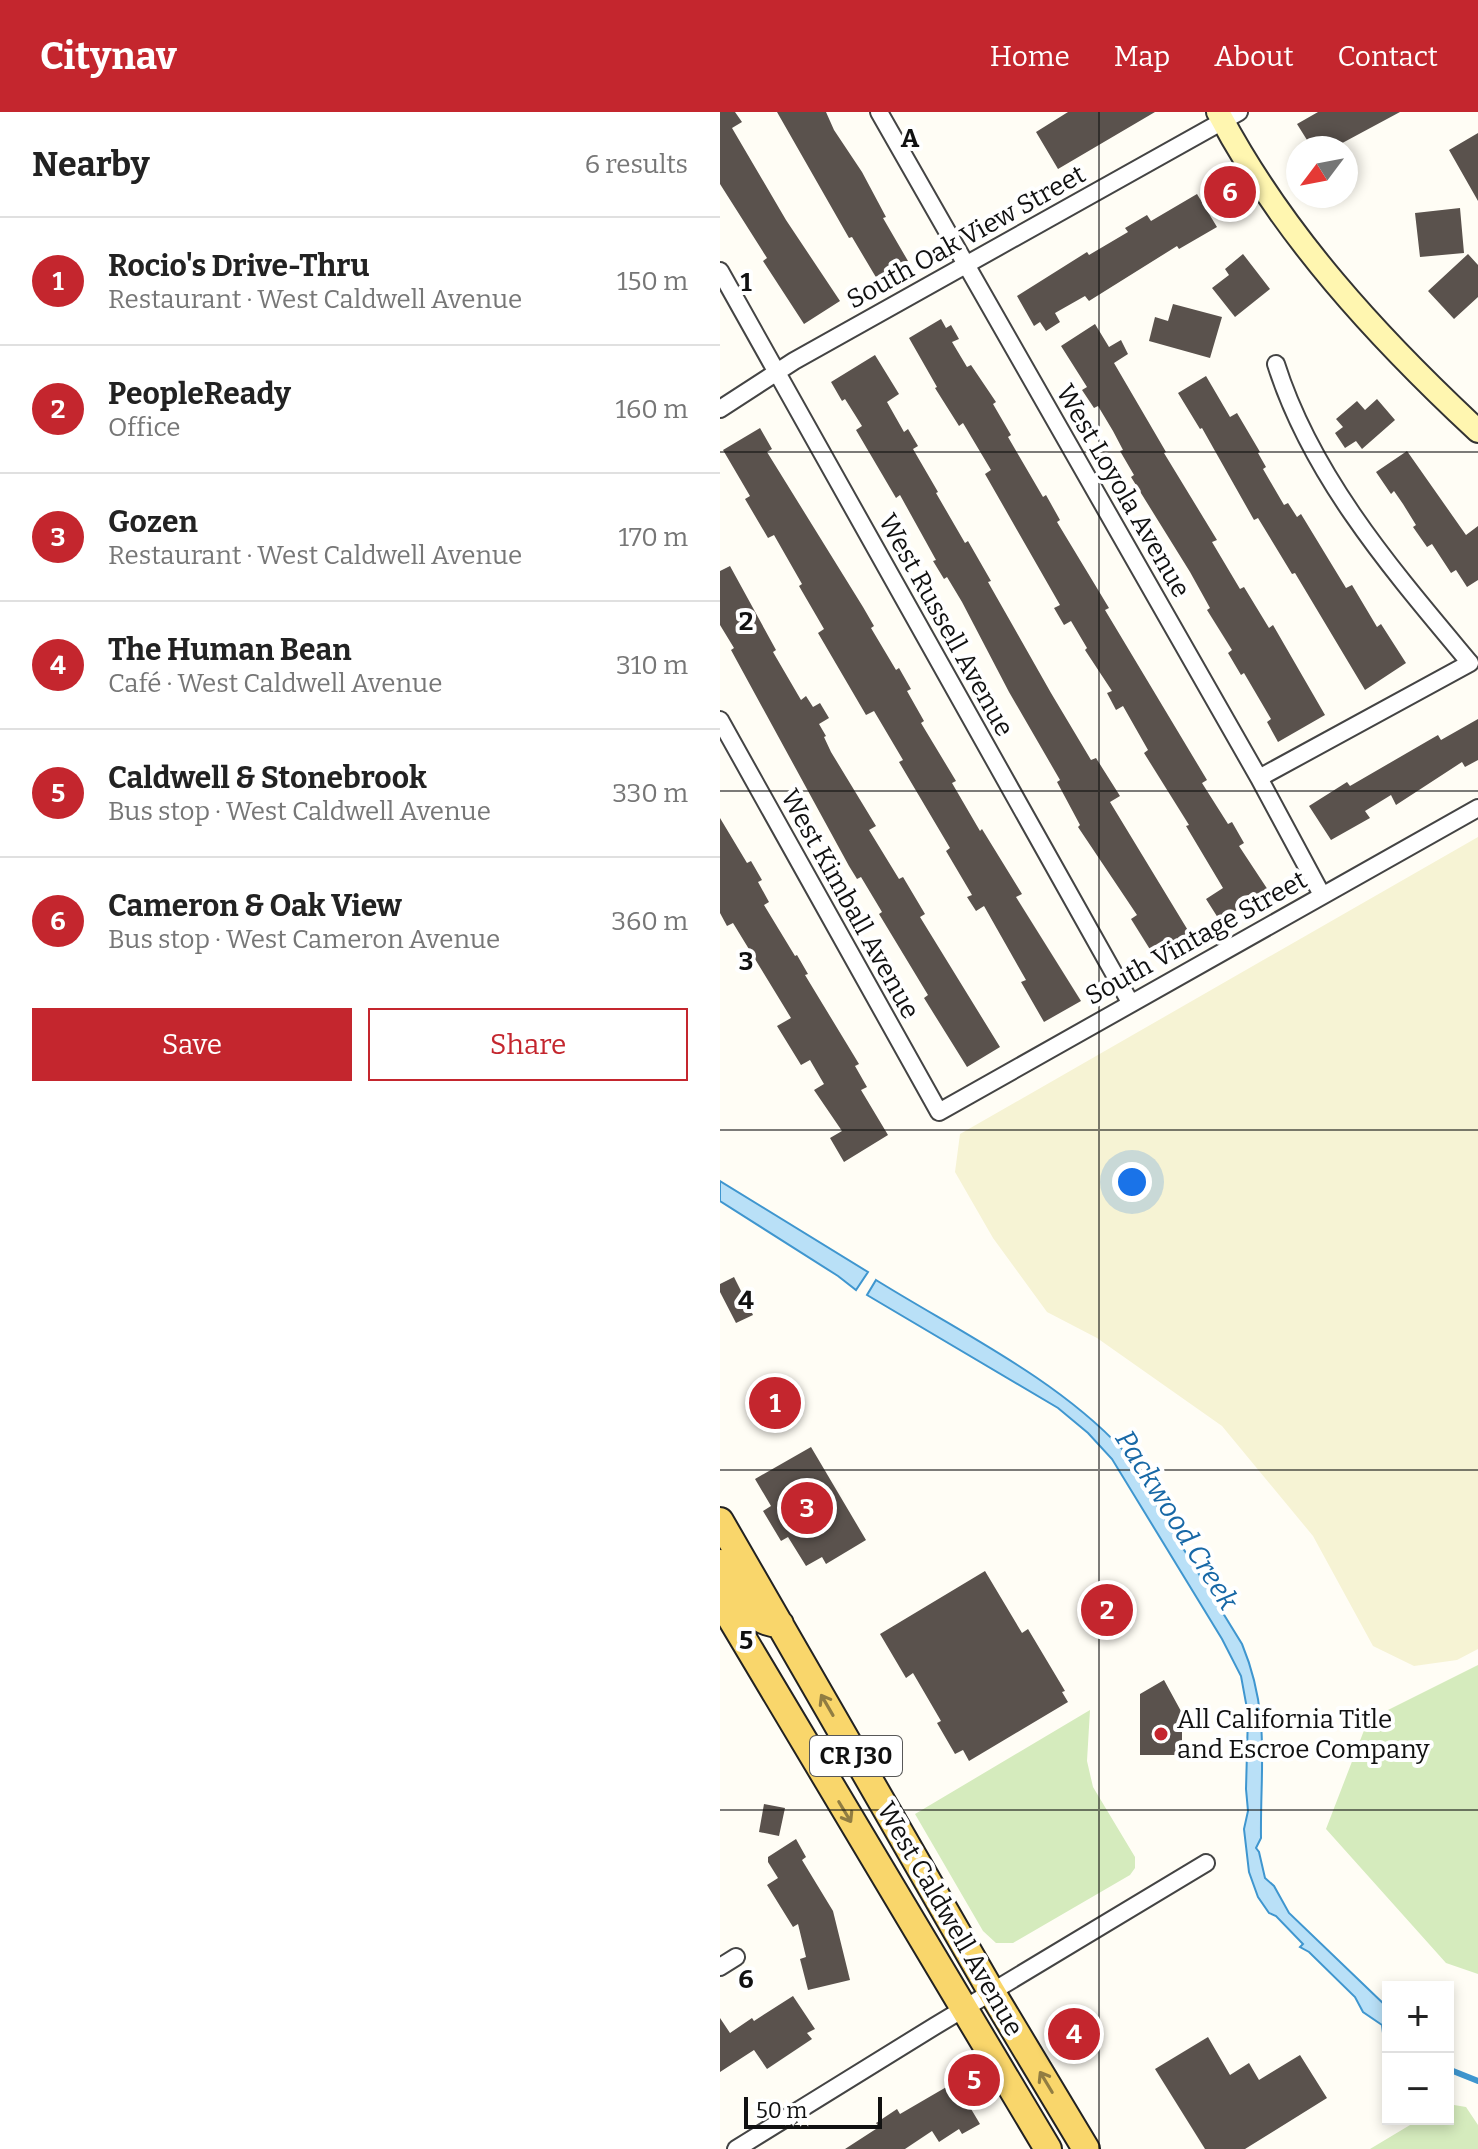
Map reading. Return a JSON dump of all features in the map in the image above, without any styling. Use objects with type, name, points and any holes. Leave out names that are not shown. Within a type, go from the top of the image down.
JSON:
[{"type":"main road","name":"West Caldwell Avenue","points":[[720,1521],[991,1991],[1086,2149]]},
{"type":"main road","points":[[720,1563],[745,1606],[770,1624],[780,1624]]},
{"type":"main road","name":"West Caldwell Avenue","points":[[720,1600],[1048,2149]]},
{"type":"street","name":"West Loyola Avenue","points":[[879,112],[1259,778],[1322,895]]},
{"type":"street","name":"South Oak View Street","points":[[720,409],[776,371],[1226,115]]},
{"type":"street","points":[[1226,115],[1274,201],[1341,290],[1392,348],[1478,431]]},
{"type":"street","name":"West Russell Avenue","points":[[720,271],[1130,1002]]},
{"type":"street","points":[[1259,778],[1470,663],[1391,566],[1343,499],[1288,404],[1276,364]]},
{"type":"street","name":"West Kimball Avenue","points":[[720,720],[939,1112]]},
{"type":"street","name":"South Vintage Street","points":[[939,1112],[1478,808]]},
{"type":"street","points":[[736,2149],[991,1991],[1206,1863]]},
{"type":"street","points":[[720,1967],[736,1957]]},
{"type":"shaded area","points":[[1478,837],[1478,1649],[1457,1660],[1414,1666],[1373,1646],[1313,1536],[1222,1426],[1097,1338],[1047,1312],[993,1238],[955,1172],[960,1134]]},
{"type":"green space","points":[[1478,1665],[1478,1974],[1446,1963],[1326,1829],[1368,1720]]},
{"type":"green space","points":[[1090,1710],[1087,1761],[1093,1787],[1135,1857],[1135,1868],[1130,1875],[1013,1943],[996,1943],[983,1931],[915,1814]]},
{"type":"green space","points":[[1454,2105],[1466,2107],[1478,2125],[1478,2149],[1370,2149],[1410,2125],[1454,2125]]},
{"type":"water","points":[[720,1181],[868,1272],[856,1290],[720,1201]]},
{"type":"water","name":"Packwood Creek","points":[[876,1280],[972,1337],[1067,1400],[1122,1449],[1242,1644],[1251,1669],[1262,1740],[1261,1838],[1256,1848],[1265,1878],[1274,1886],[1289,1913],[1382,2002],[1382,2025],[1363,2012],[1355,1997],[1300,1947],[1303,1944],[1276,1916],[1269,1913],[1258,1897],[1249,1872],[1244,1829],[1248,1811],[1248,1714],[1241,1676],[1222,1639],[1112,1459],[1088,1433],[1058,1408],[867,1295]]},
{"type":"building","points":[[720,112],[735,112],[742,122],[732,128],[786,220],[840,301],[804,324],[763,261],[767,258],[720,184]]},
{"type":"building","points":[[777,112],[826,112],[834,130],[862,172],[886,217],[883,218],[908,261],[877,279],[852,237],[849,238]]},
{"type":"building","points":[[1068,112],[1155,112],[1058,169],[1036,132]]},
{"type":"building","points":[[1318,112],[1400,112],[1355,136],[1304,136],[1297,124]]},
{"type":"building","points":[[1478,133],[1478,201],[1449,150]]},
{"type":"building","points":[[1197,194],[1217,227],[1179,249],[1177,246],[1089,301],[1085,296],[1055,313],[1060,322],[1046,331],[1040,322],[1034,326],[1017,296],[1087,252],[1089,255],[1128,232],[1125,228],[1147,215],[1151,221]]},
{"type":"building","points":[[1460,208],[1464,253],[1420,257],[1415,213]]},
{"type":"building","points":[[1243,254],[1270,289],[1235,317],[1212,288],[1229,275],[1225,269]]},
{"type":"building","points":[[1468,254],[1478,265],[1478,297],[1454,319],[1428,291]]},
{"type":"building","points":[[1173,304],[1222,317],[1210,358],[1149,341],[1155,317],[1168,321]]},
{"type":"building","points":[[941,319],[946,328],[951,325],[959,339],[952,342],[967,367],[971,365],[996,402],[993,404],[1011,435],[1008,437],[1043,497],[1046,495],[1060,520],[1057,522],[1109,608],[1105,610],[1207,780],[1202,783],[1228,824],[1232,822],[1244,843],[1239,846],[1268,890],[1220,921],[1206,899],[1223,888],[1186,826],[1189,825],[1144,753],[1148,750],[1123,706],[1116,710],[1107,693],[1112,691],[1085,650],[1087,648],[1071,621],[1064,625],[1054,608],[1060,605],[985,474],[991,470],[963,423],[959,426],[935,388],[909,338]]},
{"type":"building","points":[[1095,324],[1109,347],[1121,340],[1128,354],[1114,363],[1217,540],[1212,542],[1240,589],[1244,587],[1269,628],[1273,625],[1325,715],[1278,742],[1267,722],[1271,719],[1244,673],[1241,675],[1228,653],[1232,650],[1207,610],[1210,608],[1131,477],[1134,475],[1113,431],[1098,406],[1094,408],[1082,390],[1087,387],[1061,346]]},
{"type":"building","points":[[875,355],[899,394],[887,402],[904,432],[908,429],[918,446],[913,449],[936,493],[965,543],[968,541],[991,581],[988,582],[1091,760],[1096,758],[1120,796],[1110,802],[1192,937],[1156,959],[1131,919],[1137,915],[1078,827],[1080,825],[1057,782],[1060,780],[962,602],[933,561],[936,560],[900,495],[896,498],[856,430],[862,426],[831,382]]},
{"type":"building","points":[[1206,376],[1230,417],[1237,413],[1260,452],[1266,467],[1263,469],[1284,505],[1288,503],[1297,517],[1301,514],[1346,588],[1352,585],[1377,627],[1381,624],[1406,663],[1365,690],[1295,573],[1292,574],[1258,518],[1254,520],[1202,428],[1178,393]]},
{"type":"building","points":[[1377,399],[1395,420],[1362,449],[1356,441],[1345,448],[1335,433],[1343,427],[1336,419],[1357,401],[1365,410]]},
{"type":"building","points":[[760,428],[772,449],[767,452],[863,607],[874,626],[871,628],[896,670],[899,668],[911,689],[907,691],[924,721],[921,723],[956,781],[952,783],[1022,894],[1016,897],[1081,1001],[1044,1022],[1021,982],[1026,980],[984,906],[976,911],[967,897],[972,895],[946,851],[950,848],[899,762],[903,760],[874,711],[866,715],[818,633],[824,629],[799,586],[802,584],[774,535],[768,538],[745,499],[750,496],[723,450]]},
{"type":"building","points":[[1407,451],[1466,535],[1478,526],[1478,580],[1467,587],[1456,570],[1451,573],[1432,544],[1427,547],[1413,527],[1416,525],[1403,504],[1394,491],[1391,494],[1376,472]]},
{"type":"building","points":[[730,566],[801,700],[806,696],[813,707],[820,703],[829,718],[819,724],[831,752],[876,826],[869,830],[899,879],[903,877],[925,914],[920,917],[1000,1047],[967,1067],[924,998],[928,995],[879,914],[882,912],[861,877],[857,879],[849,866],[731,650],[734,648],[720,625],[720,571]]},
{"type":"building","points":[[1478,719],[1478,760],[1465,767],[1462,762],[1396,805],[1391,795],[1365,811],[1370,818],[1331,840],[1309,806],[1347,782],[1350,786],[1438,735],[1441,740]]},
{"type":"building","points":[[720,818],[747,863],[751,861],[762,880],[758,882],[769,902],[764,905],[797,955],[808,974],[805,975],[859,1064],[855,1066],[867,1087],[861,1090],[888,1135],[844,1162],[830,1138],[842,1131],[814,1090],[824,1084],[810,1060],[801,1065],[777,1026],[791,1018],[733,923],[727,926],[720,913]]},
{"type":"building","points":[[734,1277],[753,1315],[736,1323],[720,1292],[720,1284]]},
{"type":"building","points":[[779,1389],[789,1401],[771,1417],[761,1406]]},
{"type":"building","points":[[811,1447],[866,1540],[826,1564],[822,1557],[806,1566],[788,1537],[781,1541],[763,1511],[771,1506],[755,1479]]},
{"type":"building","points":[[985,1571],[1022,1633],[1028,1629],[1065,1691],[1062,1692],[1068,1702],[969,1761],[963,1750],[955,1754],[937,1723],[941,1721],[913,1673],[906,1678],[880,1634]]},
{"type":"building","points":[[1107,1582],[1132,1624],[1108,1638],[1083,1595]]},
{"type":"building","name":"All California Title and Escroe Company","points":[[1164,1680],[1182,1713],[1182,1755],[1140,1755],[1140,1694]]},
{"type":"building","points":[[764,1804],[785,1808],[779,1836],[759,1832]]},
{"type":"building","points":[[796,1839],[806,1857],[802,1860],[833,1911],[850,1980],[808,1990],[800,1959],[806,1957],[798,1924],[793,1927],[767,1885],[778,1878],[768,1857]]},
{"type":"building","points":[[793,1996],[815,2029],[807,2033],[812,2039],[767,2069],[754,2050],[720,2072],[720,2018],[730,2033]]},
{"type":"building","points":[[1208,2037],[1230,2075],[1249,2063],[1259,2080],[1300,2055],[1327,2098],[1245,2149],[1205,2149],[1155,2069]]},
{"type":"building","points":[[955,2082],[980,2124],[962,2134],[959,2129],[939,2142],[932,2131],[905,2149],[845,2149],[879,2127],[876,2123],[897,2109],[900,2114]]},
{"type":"waterway","name":"Packwood Creek","points":[[1454,2071],[1478,2081]]},
{"type":"place","name":"Cameron & Oak View","points":[[1230,192]]},
{"type":"place","name":"Rocio's Drive-Thru","points":[[775,1403]]},
{"type":"place","name":"Gozen","points":[[807,1508]]},
{"type":"place","name":"PeopleReady","points":[[1107,1610]]},
{"type":"place","name":"All California Title and Escroe Company","points":[[1161,1734]]},
{"type":"place","name":"The Human Bean","points":[[1074,2034]]},
{"type":"place","name":"Caldwell & Stonebrook","points":[[974,2080]]}]
